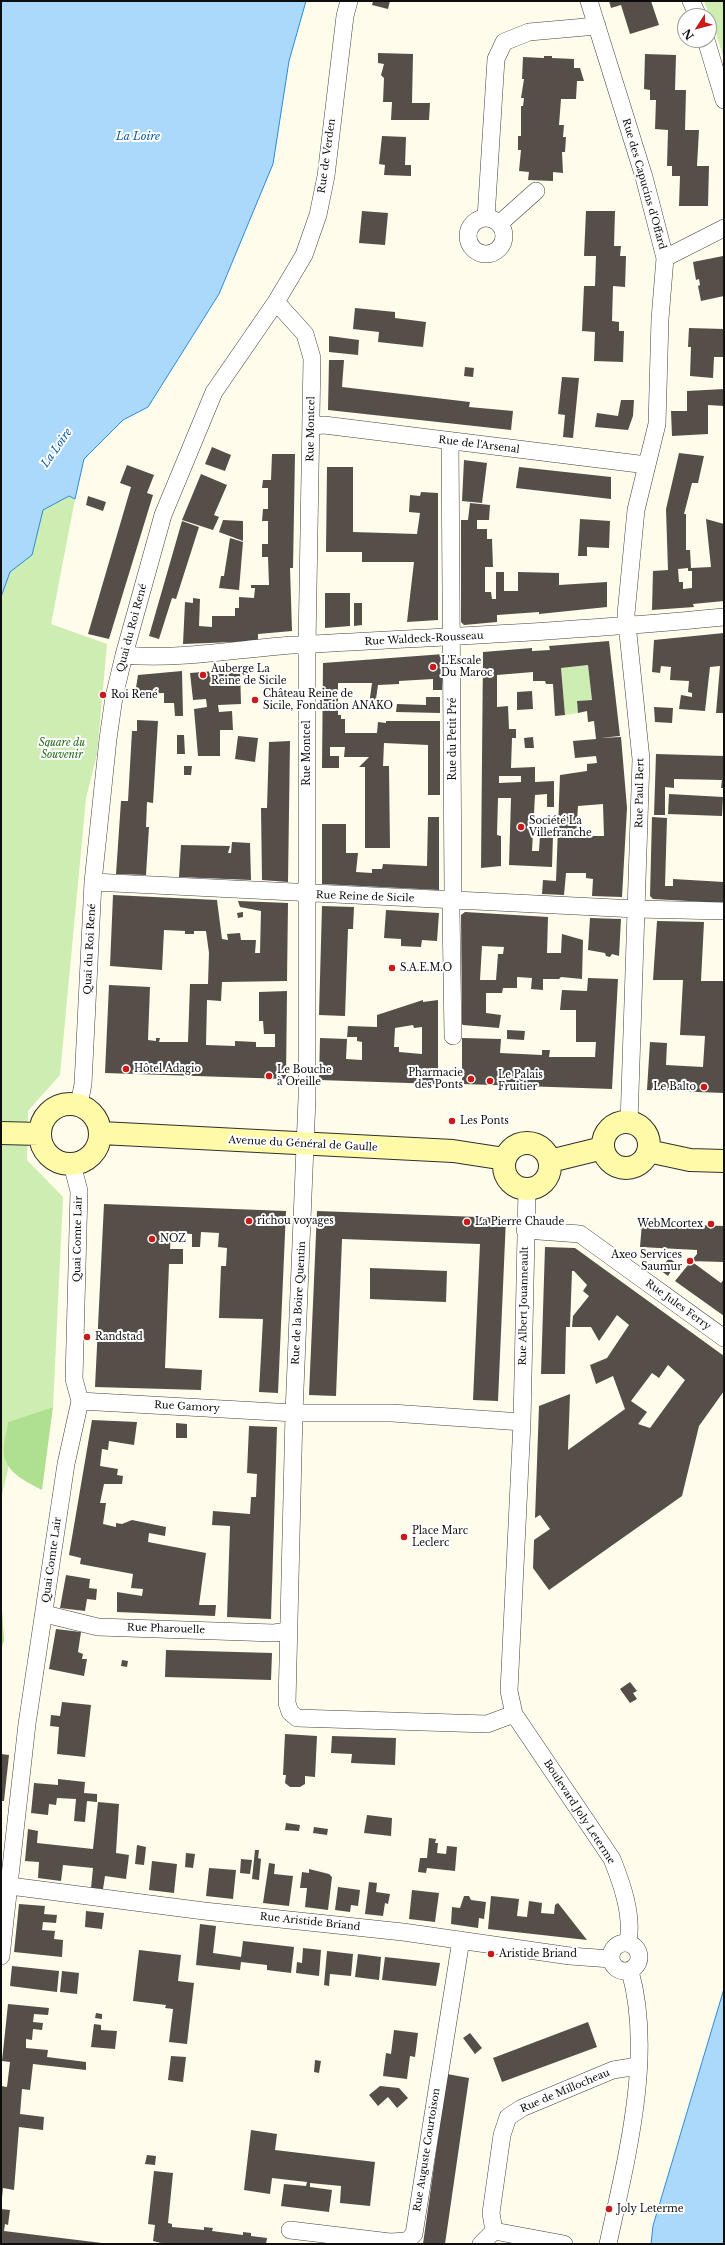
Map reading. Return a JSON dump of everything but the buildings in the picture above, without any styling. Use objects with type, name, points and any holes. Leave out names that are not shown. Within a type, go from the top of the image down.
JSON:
[{"type":"main road","points":[[70,1103],[79,1105],[95,1115],[101,1133],[96,1151],[81,1162],[72,1164],[62,1163],[53,1159],[41,1144],[40,1134],[45,1116],[52,1109],[70,1103]]},
{"type":"main road","points":[[629,1123],[638,1126],[644,1132],[648,1141],[648,1151],[640,1164],[625,1168],[610,1162],[603,1148],[603,1141],[610,1129],[615,1125],[629,1123]]},
{"type":"main road","points":[[1,1133],[40,1134]]},
{"type":"main road","name":"Avenue du Général de Gaulle","points":[[101,1133],[306,1145],[453,1151],[505,1159]]},
{"type":"main road","points":[[532,1143],[543,1150],[550,1161],[547,1178],[542,1184],[527,1189],[520,1188],[508,1180],[504,1166],[505,1159],[509,1151],[516,1146],[532,1143]]},
{"type":"main road","points":[[550,1161],[603,1148]]},
{"type":"main road","points":[[648,1151],[690,1160],[724,1162]]},
{"type":"street","name":"Rue de Verden","points":[[276,302],[304,255],[318,215],[326,176],[345,16],[349,1]]},
{"type":"street","name":"Rue des Capucins d'Offard","points":[[589,1],[644,177],[664,258],[660,319],[657,424],[647,465]]},
{"type":"street","points":[[536,191],[493,221],[496,59],[504,42],[529,32],[596,26]]},
{"type":"street","points":[[708,48],[724,100]]},
{"type":"street","points":[[664,258],[724,228]]},
{"type":"street","name":"Rue Montcel","points":[[276,302],[305,334],[312,358],[307,646],[306,1145]]},
{"type":"street","name":"Quai du Roi René","points":[[79,1105],[83,1084],[93,882],[109,732],[114,697],[124,655],[163,515],[214,392],[276,302]]},
{"type":"street","name":"Rue de l'Arsenal","points":[[312,426],[324,425],[647,465]]},
{"type":"street","name":"Rue du Petit Pré","points":[[450,441],[453,637],[453,1036]]},
{"type":"street","name":"Rue Paul Bert","points":[[629,1123],[641,759],[626,614],[636,510],[647,465]]},
{"type":"street","name":"Rue Waldeck-Rousseau","points":[[124,655],[186,655],[307,646],[627,627],[724,617]]},
{"type":"street","name":"Rue Reine de Sicile","points":[[93,882],[307,894],[636,909],[724,911]]},
{"type":"street","name":"Rue de la Boire Quentin","points":[[294,1413],[306,1145]]},
{"type":"street","name":"Quai Comte Lair","points":[[1,1956],[27,1724],[45,1614],[48,1581],[64,1472],[80,1401],[74,1379],[79,1190],[72,1164]]},
{"type":"street","name":"Rue Albert Jouanneault","points":[[522,1422],[527,1189]]},
{"type":"street","name":"Rue Jules Ferry","points":[[525,1230],[580,1234],[724,1338]]},
{"type":"street","name":"Rue Gamory","points":[[80,1401],[294,1413]]},
{"type":"street","points":[[294,1413],[392,1413],[522,1422],[509,1691],[514,1714],[487,1724],[296,1718],[290,1712],[287,1703],[294,1413]]},
{"type":"street","name":"Rue Pharouelle","points":[[45,1614],[98,1627],[274,1633],[288,1631]]},
{"type":"street","name":"Boulevard Joly Leterme","points":[[514,1714],[612,1859],[621,1880],[630,1924],[628,1942]]},
{"type":"street","name":"Rue Aristide Briand","points":[[10,1886],[204,1911],[395,1931],[570,1956],[610,1959]]},
{"type":"street","name":"Rue Auguste Courtoison","points":[[290,2230],[390,2242],[407,2240],[414,2234],[461,1940]]},
{"type":"street","points":[[628,1942],[634,1945],[639,1954],[638,1963],[630,1971],[618,1971],[610,1959],[612,1950],[616,1946],[628,1942]]},
{"type":"street","points":[[608,2244],[632,2128],[638,2066],[638,2008],[630,1971]]},
{"type":"street","name":"Rue de Millocheau","points":[[494,2231],[491,2213],[502,2135],[508,2117],[522,2108],[613,2070],[638,2066]]},
{"type":"street","points":[[481,2244],[494,2231],[564,2244]]},
{"type":"green space","points":[[704,1],[724,1],[724,59],[717,37],[717,8],[707,8]]},
{"type":"green space","name":"Square du Souvenir","points":[[69,496],[75,499],[51,624],[107,644],[97,754],[86,798],[60,1075],[28,1111],[27,1160],[63,1197],[53,1407],[8,1422],[4,1454],[9,1465],[1,1499],[1,597],[10,572],[32,555],[43,510]]},
{"type":"green space","points":[[588,665],[592,700],[577,701],[578,713],[565,715],[561,668]]},
{"type":"green space","points":[[53,1407],[42,1490],[18,1476],[9,1467],[4,1454],[5,1442],[8,1422]]},
{"type":"green space","points":[[1,1594],[4,1641],[1,1648]]},
{"type":"water","name":"La Loire","points":[[1,1],[306,1],[289,61],[273,164],[219,294],[148,407],[123,420],[84,459],[75,499],[69,496],[43,510],[32,555],[10,572],[1,597]]},
{"type":"water","points":[[724,1989],[724,2244],[651,2244],[653,2226]]},
{"type":"place","name":"L'Escale Du Maroc","points":[[433,667]]},
{"type":"place","name":"Auberge La Reine de Sicile","points":[[203,675]]},
{"type":"place","name":"Roi René","points":[[103,695]]},
{"type":"place","name":"Château Reine de Sicile, Fondation ANAKO","points":[[255,700]]},
{"type":"place","name":"Société La Villefranche","points":[[521,827]]},
{"type":"place","name":"S.A.E.M.O","points":[[392,968]]},
{"type":"place","name":"Hôtel Adagio","points":[[126,1069]]},
{"type":"place","name":"Le Bouche à Oreille","points":[[269,1076]]},
{"type":"place","name":"Pharmacie des Ponts","points":[[471,1079]]},
{"type":"place","name":"Le Palais Fruitier","points":[[490,1081]]},
{"type":"place","name":"Le Balto","points":[[704,1087]]},
{"type":"place","name":"Les Ponts","points":[[452,1121]]},
{"type":"place","name":"richou voyages","points":[[249,1221]]},
{"type":"place","name":"La Pierre Chaude","points":[[467,1222]]},
{"type":"place","name":"WebMcortex","points":[[711,1224]]},
{"type":"place","name":"NOZ","points":[[152,1239]]},
{"type":"place","name":"Axeo Services Saumur","points":[[690,1261]]},
{"type":"place","name":"Randstad","points":[[87,1337]]},
{"type":"place","name":"Place Marc Leclerc","points":[[404,1537]]},
{"type":"place","name":"Aristide Briand","points":[[491,1954]]},
{"type":"place","name":"Joly Leterme","points":[[609,2209]]}]
